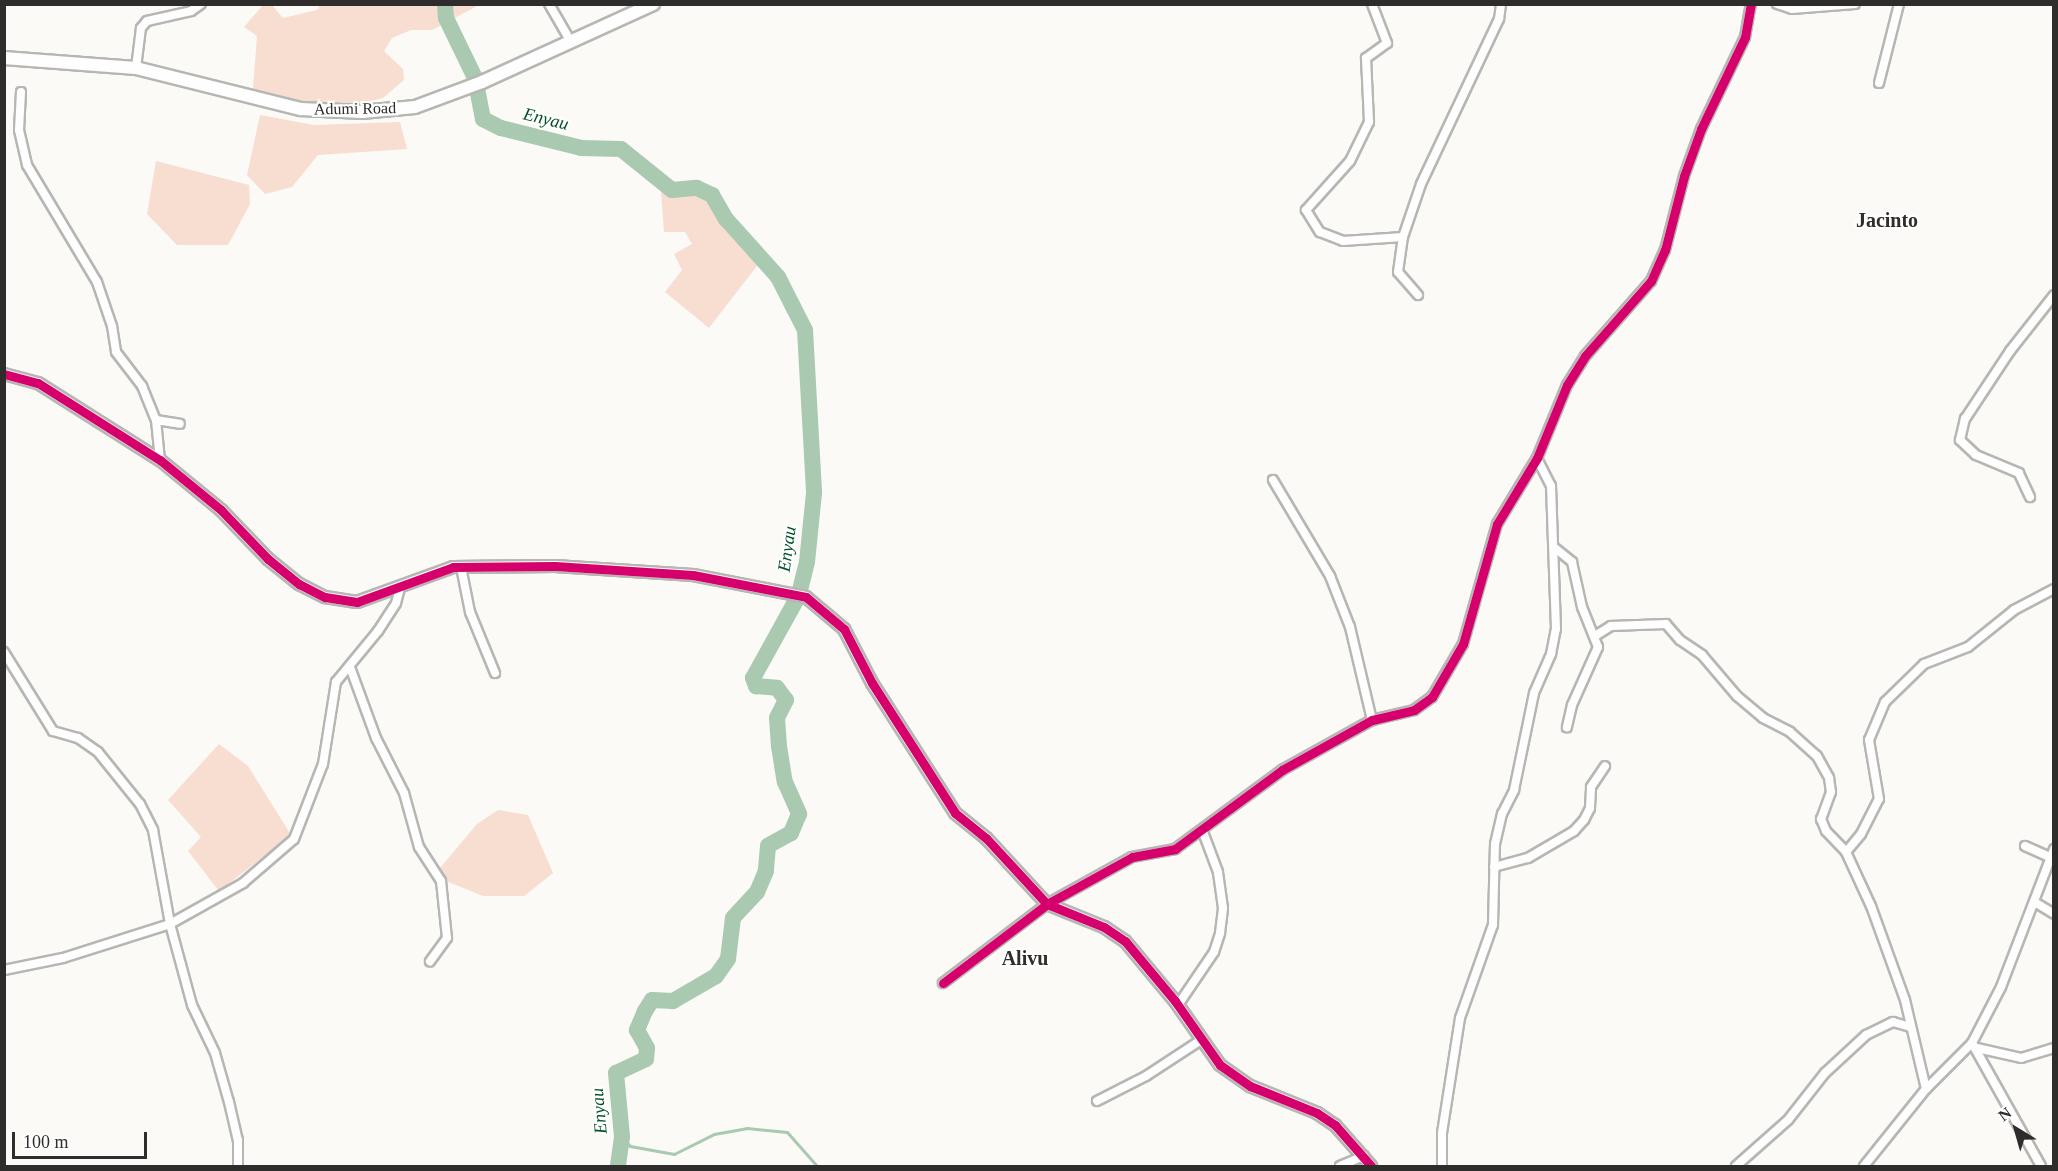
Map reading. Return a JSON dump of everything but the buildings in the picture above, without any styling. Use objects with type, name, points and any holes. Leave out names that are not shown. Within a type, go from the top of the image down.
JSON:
[{"type":"main road","name":"Adumi Road","points":[[4,58],[136,68],[326,112],[415,107],[478,83],[653,4]]},
{"type":"street","points":[[136,68],[141,28],[147,21],[191,11],[201,4]]},
{"type":"street","points":[[549,4],[571,42]]},
{"type":"street","points":[[1372,4],[1387,43],[1366,58],[1369,122],[1350,161],[1306,210],[1320,232],[1342,241],[1404,237]]},
{"type":"street","points":[[1418,295],[1398,272],[1404,237],[1426,175],[1499,20],[1501,4]]},
{"type":"street","points":[[943,983],[1047,904],[1132,857],[1175,849],[1203,832],[1282,770],[1372,720],[1426,704],[1449,672],[1475,606],[1497,524],[1538,458],[1575,369],[1651,281],[1665,250],[1701,129],[1744,37],[1751,4]]},
{"type":"street","points":[[1777,4],[1792,9],[1855,4]]},
{"type":"street","points":[[1879,83],[1899,4]]},
{"type":"street","points":[[21,92],[19,130],[27,165],[97,282],[112,326],[116,352],[142,386],[156,420],[160,460]]},
{"type":"street","points":[[2030,497],[2019,473],[1976,455],[1960,440],[1965,419],[2010,351],[2054,295]]},
{"type":"street","points":[[4,374],[38,383],[160,460],[221,510],[268,560],[312,592],[357,602],[400,588],[435,571],[461,567],[555,566],[693,575],[806,597],[844,629],[872,683],[907,733],[945,802],[986,838],[1047,904],[1104,927],[1125,941],[1231,1074],[1250,1086],[1317,1113],[1335,1125],[1364,1156],[1371,1167]]},
{"type":"street","points":[[156,420],[180,424]]},
{"type":"street","points":[[1442,1167],[1442,1133],[1460,1018],[1493,925],[1494,867],[1502,814],[1514,790],[1534,693],[1551,654],[1556,629],[1555,548],[1551,486],[1538,458]]},
{"type":"street","points":[[1273,480],[1330,576],[1350,627],[1372,720]]},
{"type":"street","points":[[1555,548],[1572,562],[1582,608],[1595,636],[1597,656],[1580,686],[1567,727]]},
{"type":"street","points":[[461,567],[470,612],[495,673]]},
{"type":"street","points":[[4,970],[63,958],[170,924],[243,883],[294,839],[323,764],[333,689],[396,603],[400,588]]},
{"type":"street","points":[[1846,852],[1861,834],[1879,800],[1869,740],[1886,702],[1924,664],[1968,647],[2014,610],[2054,589]]},
{"type":"street","points":[[1595,636],[1611,626],[1666,624],[1680,640],[1702,655],[1737,696],[1808,745],[1829,778],[1831,792],[1821,819],[1826,831],[1846,852],[1871,906],[1905,1000],[1926,1089]]},
{"type":"street","points":[[4,652],[53,731],[78,738],[98,752],[140,804],[153,830],[170,924],[192,1005],[215,1053],[238,1140],[238,1167]]},
{"type":"street","points":[[350,667],[376,738],[404,793],[419,847],[441,881],[447,938],[430,962]]},
{"type":"street","points":[[1494,867],[1528,858],[1574,831],[1590,808],[1591,787],[1605,766]]},
{"type":"street","points":[[1178,1005],[1214,952],[1220,933],[1223,908],[1218,872],[1203,832]]},
{"type":"street","points":[[1864,1167],[1926,1089],[1975,1046],[2036,903],[2052,853],[2025,846]]},
{"type":"street","points":[[2036,903],[2054,914]]},
{"type":"street","points":[[1736,1167],[1788,1120],[1825,1073],[1866,1035],[1893,1022],[1910,1027]]},
{"type":"street","points":[[1097,1101],[1137,1082],[1202,1040]]},
{"type":"street","points":[[1975,1046],[2021,1058],[2054,1048]]},
{"type":"street","points":[[1975,1046],[2041,1167]]},
{"type":"street","points":[[1340,1167],[1364,1156]]},
{"type":"shaded area","points":[[263,5],[272,5],[283,18],[317,10],[320,5],[479,5],[432,30],[411,30],[392,38],[384,51],[403,69],[404,80],[383,98],[333,110],[264,96],[253,89],[257,36],[244,27]]},
{"type":"shaded area","points":[[260,115],[314,125],[400,122],[407,149],[318,155],[292,187],[265,194],[247,175]]},
{"type":"shaded area","points":[[156,161],[249,185],[250,204],[228,245],[177,245],[147,214]]},
{"type":"shaded area","points":[[661,191],[694,193],[709,201],[722,223],[760,262],[709,328],[665,292],[682,270],[674,254],[692,244],[685,232],[664,232]]},
{"type":"shaded area","points":[[219,744],[248,766],[291,835],[219,891],[188,851],[201,837],[168,800]]},
{"type":"shaded area","points":[[498,810],[528,815],[553,873],[524,896],[483,896],[446,881],[440,868],[477,824]]},
{"type":"waterway","name":"Enyau","points":[[445,4],[446,18],[475,78],[483,119],[501,128],[581,148],[621,149],[672,190],[697,188],[712,195],[726,219],[778,277],[805,330],[814,493],[807,562],[799,595],[753,678],[756,686],[777,688],[786,700],[777,718],[779,746],[785,782],[799,814],[791,833],[768,846],[766,871],[757,892],[733,918],[728,959],[716,976],[673,1001],[652,1000],[645,1011],[637,1030],[647,1048],[646,1059],[616,1073],[622,1137],[618,1166]]},
{"type":"waterway","points":[[622,1137],[630,1146],[674,1154],[714,1134],[747,1128],[787,1132],[817,1166]]},
{"type":"cycle path","points":[[943,983],[1047,904],[1132,857],[1175,849],[1282,770],[1372,720],[1414,710],[1432,697],[1463,644],[1497,524],[1537,458],[1567,385],[1585,356],[1651,281],[1665,250],[1684,176],[1701,129],[1745,37],[1751,4]]},
{"type":"cycle path","points":[[4,374],[38,383],[160,460],[221,510],[268,559],[299,584],[325,597],[357,602],[453,567],[555,566],[693,575],[806,597],[844,629],[872,683],[955,813],[986,838],[1047,904],[1104,927],[1125,941],[1175,1001],[1220,1065],[1250,1086],[1317,1113],[1335,1125],[1371,1166]]},
{"type":"district","name":"Jacinto","points":[[1887,220]]},
{"type":"district","name":"Alivu","points":[[1025,958]]}]
